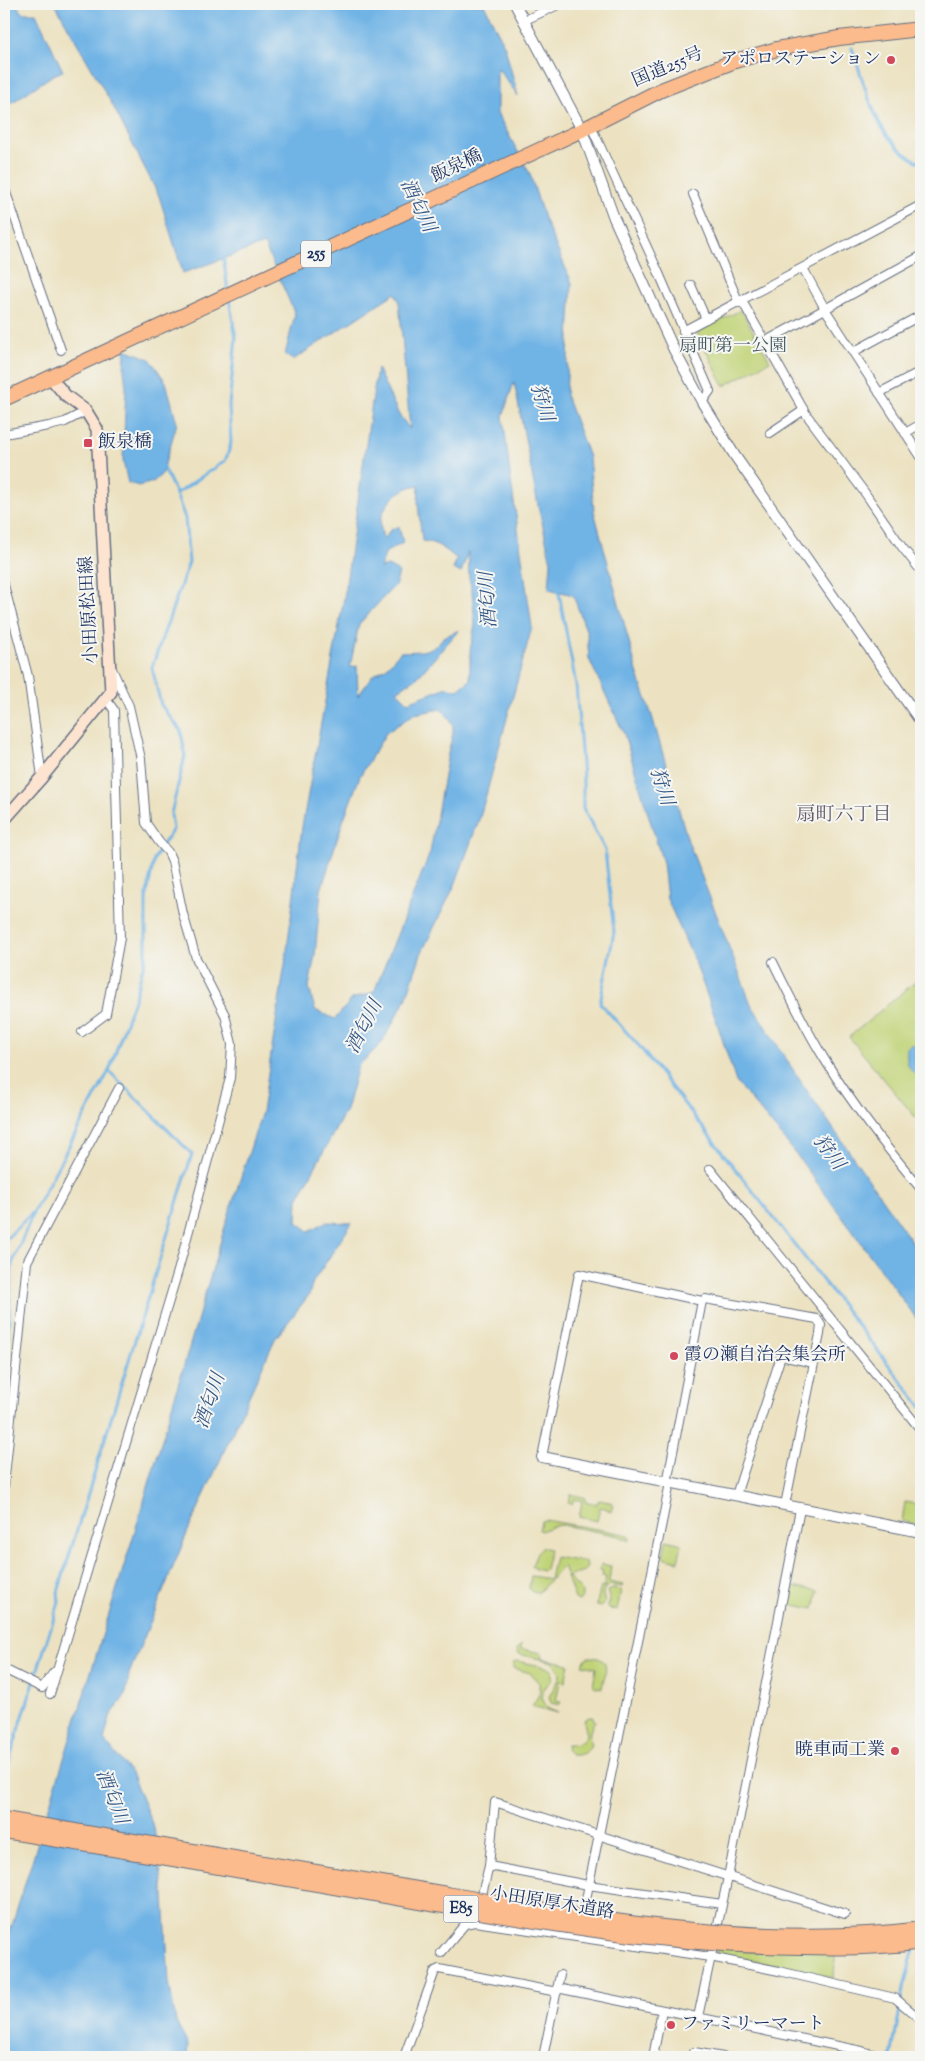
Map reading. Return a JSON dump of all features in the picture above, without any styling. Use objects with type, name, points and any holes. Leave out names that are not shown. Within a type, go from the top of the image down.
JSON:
[{"type":"highway","name":"国道255号","points":[[586,127],[661,90],[743,58],[777,49],[839,38],[921,29]]},
{"type":"highway","name":"飯泉橋","points":[[50,377],[586,127]]},
{"type":"highway","name":"255","points":[[4,399],[50,377]]},
{"type":"highway","name":"小田原厚木道路","points":[[4,1819],[527,1908],[708,1931],[784,1935],[845,1935],[921,1929]]},
{"type":"highway","name":"小田原厚木道路","points":[[4,1831],[525,1920],[631,1935],[706,1943],[778,1947],[840,1948],[921,1942]]},
{"type":"main road","name":"小田原松田線","points":[[4,820],[42,777],[111,692],[97,429],[86,411],[66,396],[50,377]]},
{"type":"street","points":[[515,4],[586,127],[658,271],[710,391],[702,402]]},
{"type":"street","points":[[524,21],[560,4]]},
{"type":"street","points":[[586,127],[614,218],[674,350],[702,402],[735,456],[921,722]]},
{"type":"street","points":[[4,186],[61,350]]},
{"type":"street","points":[[692,194],[741,302],[766,341],[804,410],[921,571]]},
{"type":"street","points":[[684,332],[921,205]]},
{"type":"street","points":[[766,341],[921,256]]},
{"type":"street","points":[[803,268],[825,309],[921,457]]},
{"type":"street","points":[[691,285],[706,319]]},
{"type":"street","points":[[853,352],[921,315]]},
{"type":"street","points":[[879,393],[921,371]]},
{"type":"street","points":[[770,433],[804,410]]},
{"type":"street","points":[[4,434],[65,422],[86,411]]},
{"type":"street","points":[[904,433],[921,424]]},
{"type":"street","points":[[4,585],[28,676],[42,777]]},
{"type":"street","points":[[50,1694],[178,1271],[230,1078],[232,1044],[226,1015],[196,958],[168,852],[146,823],[142,759],[129,706],[110,666]]},
{"type":"street","points":[[82,1032],[106,1014],[120,938],[114,710],[106,700]]},
{"type":"street","points":[[773,962],[796,1012],[826,1062],[873,1130],[921,1189]]},
{"type":"street","points":[[4,1486],[27,1262],[119,1088]]},
{"type":"street","points":[[710,1170],[921,1430]]},
{"type":"street","points":[[785,1505],[821,1326],[818,1319],[705,1299],[702,1301],[579,1274],[542,1457],[921,1532]]},
{"type":"street","points":[[578,1938],[598,1834],[621,1731],[702,1301]]},
{"type":"street","points":[[821,1326],[830,1318]]},
{"type":"street","points":[[736,1496],[781,1356],[814,1363]]},
{"type":"street","points":[[698,2017],[728,1877],[800,1509]]},
{"type":"street","points":[[4,1669],[42,1688],[49,1682],[61,1661]]},
{"type":"street","points":[[475,1922],[489,1866],[495,1802],[845,1914]]},
{"type":"street","points":[[489,1866],[588,1885],[722,1904]]},
{"type":"street","points":[[441,1953],[465,1924],[475,1922],[710,1957],[780,1971],[895,1998],[921,2020]]},
{"type":"street","points":[[404,2057],[435,1971],[444,1968],[698,2017],[861,2054],[882,2057]]},
{"type":"street","points":[[543,2057],[560,1975]]},
{"type":"street","points":[[653,2057],[662,2010]]},
{"type":"street","points":[[693,2057],[694,2052],[723,2057]]},
{"type":"green space","name":"扇町第一公園","points":[[741,310],[770,361],[724,386],[697,332]]},
{"type":"green space","points":[[921,977],[921,1124],[849,1037]]},
{"type":"green space","points":[[571,1494],[586,1498],[585,1502],[597,1504],[599,1500],[613,1503],[611,1512],[600,1507],[597,1521],[579,1517],[582,1501],[574,1499],[572,1504],[568,1503]]},
{"type":"green space","points":[[905,1502],[921,1505],[921,1526],[902,1521]]},
{"type":"green space","points":[[545,1520],[625,1534],[630,1538],[629,1541],[619,1536],[562,1525],[541,1531],[539,1530],[541,1521]]},
{"type":"green space","points":[[666,1540],[682,1544],[678,1561],[663,1557]]},
{"type":"green space","points":[[542,1547],[550,1549],[543,1571],[535,1569],[532,1565]]},
{"type":"green space","points":[[555,1557],[587,1564],[586,1570],[568,1577],[582,1591],[582,1597],[579,1601],[575,1599],[563,1566],[538,1593],[532,1592],[529,1588],[531,1576],[550,1579]]},
{"type":"green space","points":[[601,1564],[611,1566],[609,1582],[623,1585],[622,1587],[611,1585],[605,1588],[603,1594],[605,1603],[600,1607],[596,1606],[601,1587],[604,1588],[606,1577],[602,1576]]},
{"type":"green space","points":[[792,1586],[818,1591],[814,1609],[789,1604]]},
{"type":"green space","points":[[613,1589],[621,1590],[617,1611],[607,1608],[610,1601],[607,1591]]},
{"type":"green space","points":[[521,1644],[521,1649],[542,1653],[541,1658],[569,1664],[565,1682],[560,1681],[556,1701],[561,1702],[559,1705],[551,1703],[549,1697],[560,1677],[559,1670],[553,1662],[519,1654],[516,1649]]},
{"type":"green space","points":[[587,1657],[595,1657],[604,1662],[606,1670],[602,1688],[593,1686],[596,1668],[582,1665]]},
{"type":"green space","points":[[517,1661],[552,1670],[552,1680],[544,1688],[542,1698],[547,1708],[558,1713],[532,1706],[540,1693],[539,1683],[530,1673],[513,1668],[513,1663]]},
{"type":"green space","points":[[593,1717],[595,1721],[590,1732],[590,1747],[583,1753],[571,1755],[566,1749],[567,1744],[580,1743],[584,1739],[586,1732],[584,1720]]},
{"type":"green space","points":[[719,1935],[836,1942],[834,1978],[716,1953]]},
{"type":"water","points":[[4,4],[16,4],[23,13],[36,13],[63,71],[53,75],[4,108]]},
{"type":"water","points":[[55,4],[484,4],[505,47],[518,96],[497,67],[497,113],[530,174],[544,218],[572,283],[566,396],[589,457],[594,511],[638,675],[652,716],[688,841],[751,1004],[801,1082],[921,1255],[921,1325],[793,1150],[736,1082],[695,962],[667,899],[663,863],[624,734],[589,659],[587,633],[573,595],[549,589],[551,562],[514,382],[503,416],[532,627],[480,817],[455,885],[421,954],[406,999],[381,1044],[358,1066],[346,1110],[298,1199],[297,1222],[309,1231],[326,1222],[352,1223],[313,1282],[309,1295],[275,1339],[188,1531],[129,1674],[126,1694],[110,1717],[104,1740],[131,1773],[154,1828],[164,1895],[169,1982],[176,2022],[188,2045],[187,2057],[4,2057],[4,1951],[138,1521],[226,1223],[262,1112],[286,958],[302,827],[344,598],[377,368],[399,415],[410,429],[399,301],[395,293],[293,360],[285,355],[295,314],[264,244],[183,273],[159,196],[113,106]],"holes":[[[419,485],[418,504],[422,541],[437,545],[457,559],[453,569],[461,573],[468,552],[475,624],[470,651],[470,680],[458,690],[447,687],[408,702],[397,691],[418,677],[459,630],[444,637],[433,648],[422,651],[400,652],[386,668],[373,675],[358,696],[357,666],[350,667],[359,624],[396,584],[399,572],[388,566],[380,568],[386,552],[403,543],[399,527],[391,529],[384,539],[381,530],[383,512],[401,491]],[[441,709],[452,722],[453,731],[430,853],[374,992],[352,999],[335,1019],[315,1010],[309,987],[315,955],[321,890],[342,824],[360,776],[386,733],[414,714]]]},
{"type":"water","points":[[125,349],[150,359],[166,382],[177,423],[162,474],[153,482],[139,486],[128,483],[123,461],[126,387],[124,370]]},
{"type":"water","points":[[911,1044],[921,1049],[921,1077],[913,1072],[909,1066],[907,1048]]},
{"type":"waterway","points":[[852,48],[868,98],[883,128],[893,142],[905,153],[921,163]]},
{"type":"waterway","points":[[223,255],[228,291]]},
{"type":"waterway","points":[[4,1411],[12,1264],[34,1211],[109,1071],[135,997],[146,956],[146,899],[154,859],[173,829],[171,814],[185,756],[181,731],[161,705],[152,667],[189,562],[185,518],[176,494],[225,461],[231,443],[229,405],[236,338],[229,299]]},
{"type":"waterway","points":[[164,468],[176,494]]},
{"type":"waterway","points":[[558,588],[576,685],[583,777],[583,808],[605,850],[614,932],[600,1003],[639,1046],[921,1406]]},
{"type":"waterway","points":[[4,1771],[7,1767],[59,1602],[58,1592],[192,1154],[109,1071]]},
{"type":"waterway","points":[[4,1241],[32,1213]]},
{"type":"waterway","points":[[891,2057],[905,1983],[914,1948]]},
{"type":"place","name":"アポロステーション","points":[[891,60]]},
{"type":"place","name":"飯泉橋","points":[[88,443]]},
{"type":"place","name":"霞の瀬自治会集会所","points":[[674,1356]]},
{"type":"place","name":"暁車両工業","points":[[895,1751]]},
{"type":"place","name":"ファミリーマート","points":[[671,2025]]},
{"type":"district","name":"扇町六丁目","points":[[844,815]]},
{"type":"water label","name":"酒匂川","points":[[417,206]]},
{"type":"water label","name":"狩川","points":[[541,403]]},
{"type":"water label","name":"酒匂川","points":[[489,600]]},
{"type":"water label","name":"狩川","points":[[661,787]]},
{"type":"water label","name":"酒匂川","points":[[365,1027]]},
{"type":"water label","name":"狩川","points":[[828,1153]]},
{"type":"water label","name":"酒匂川","points":[[211,1401]]},
{"type":"water label","name":"酒匂川","points":[[111,1797]]}]
